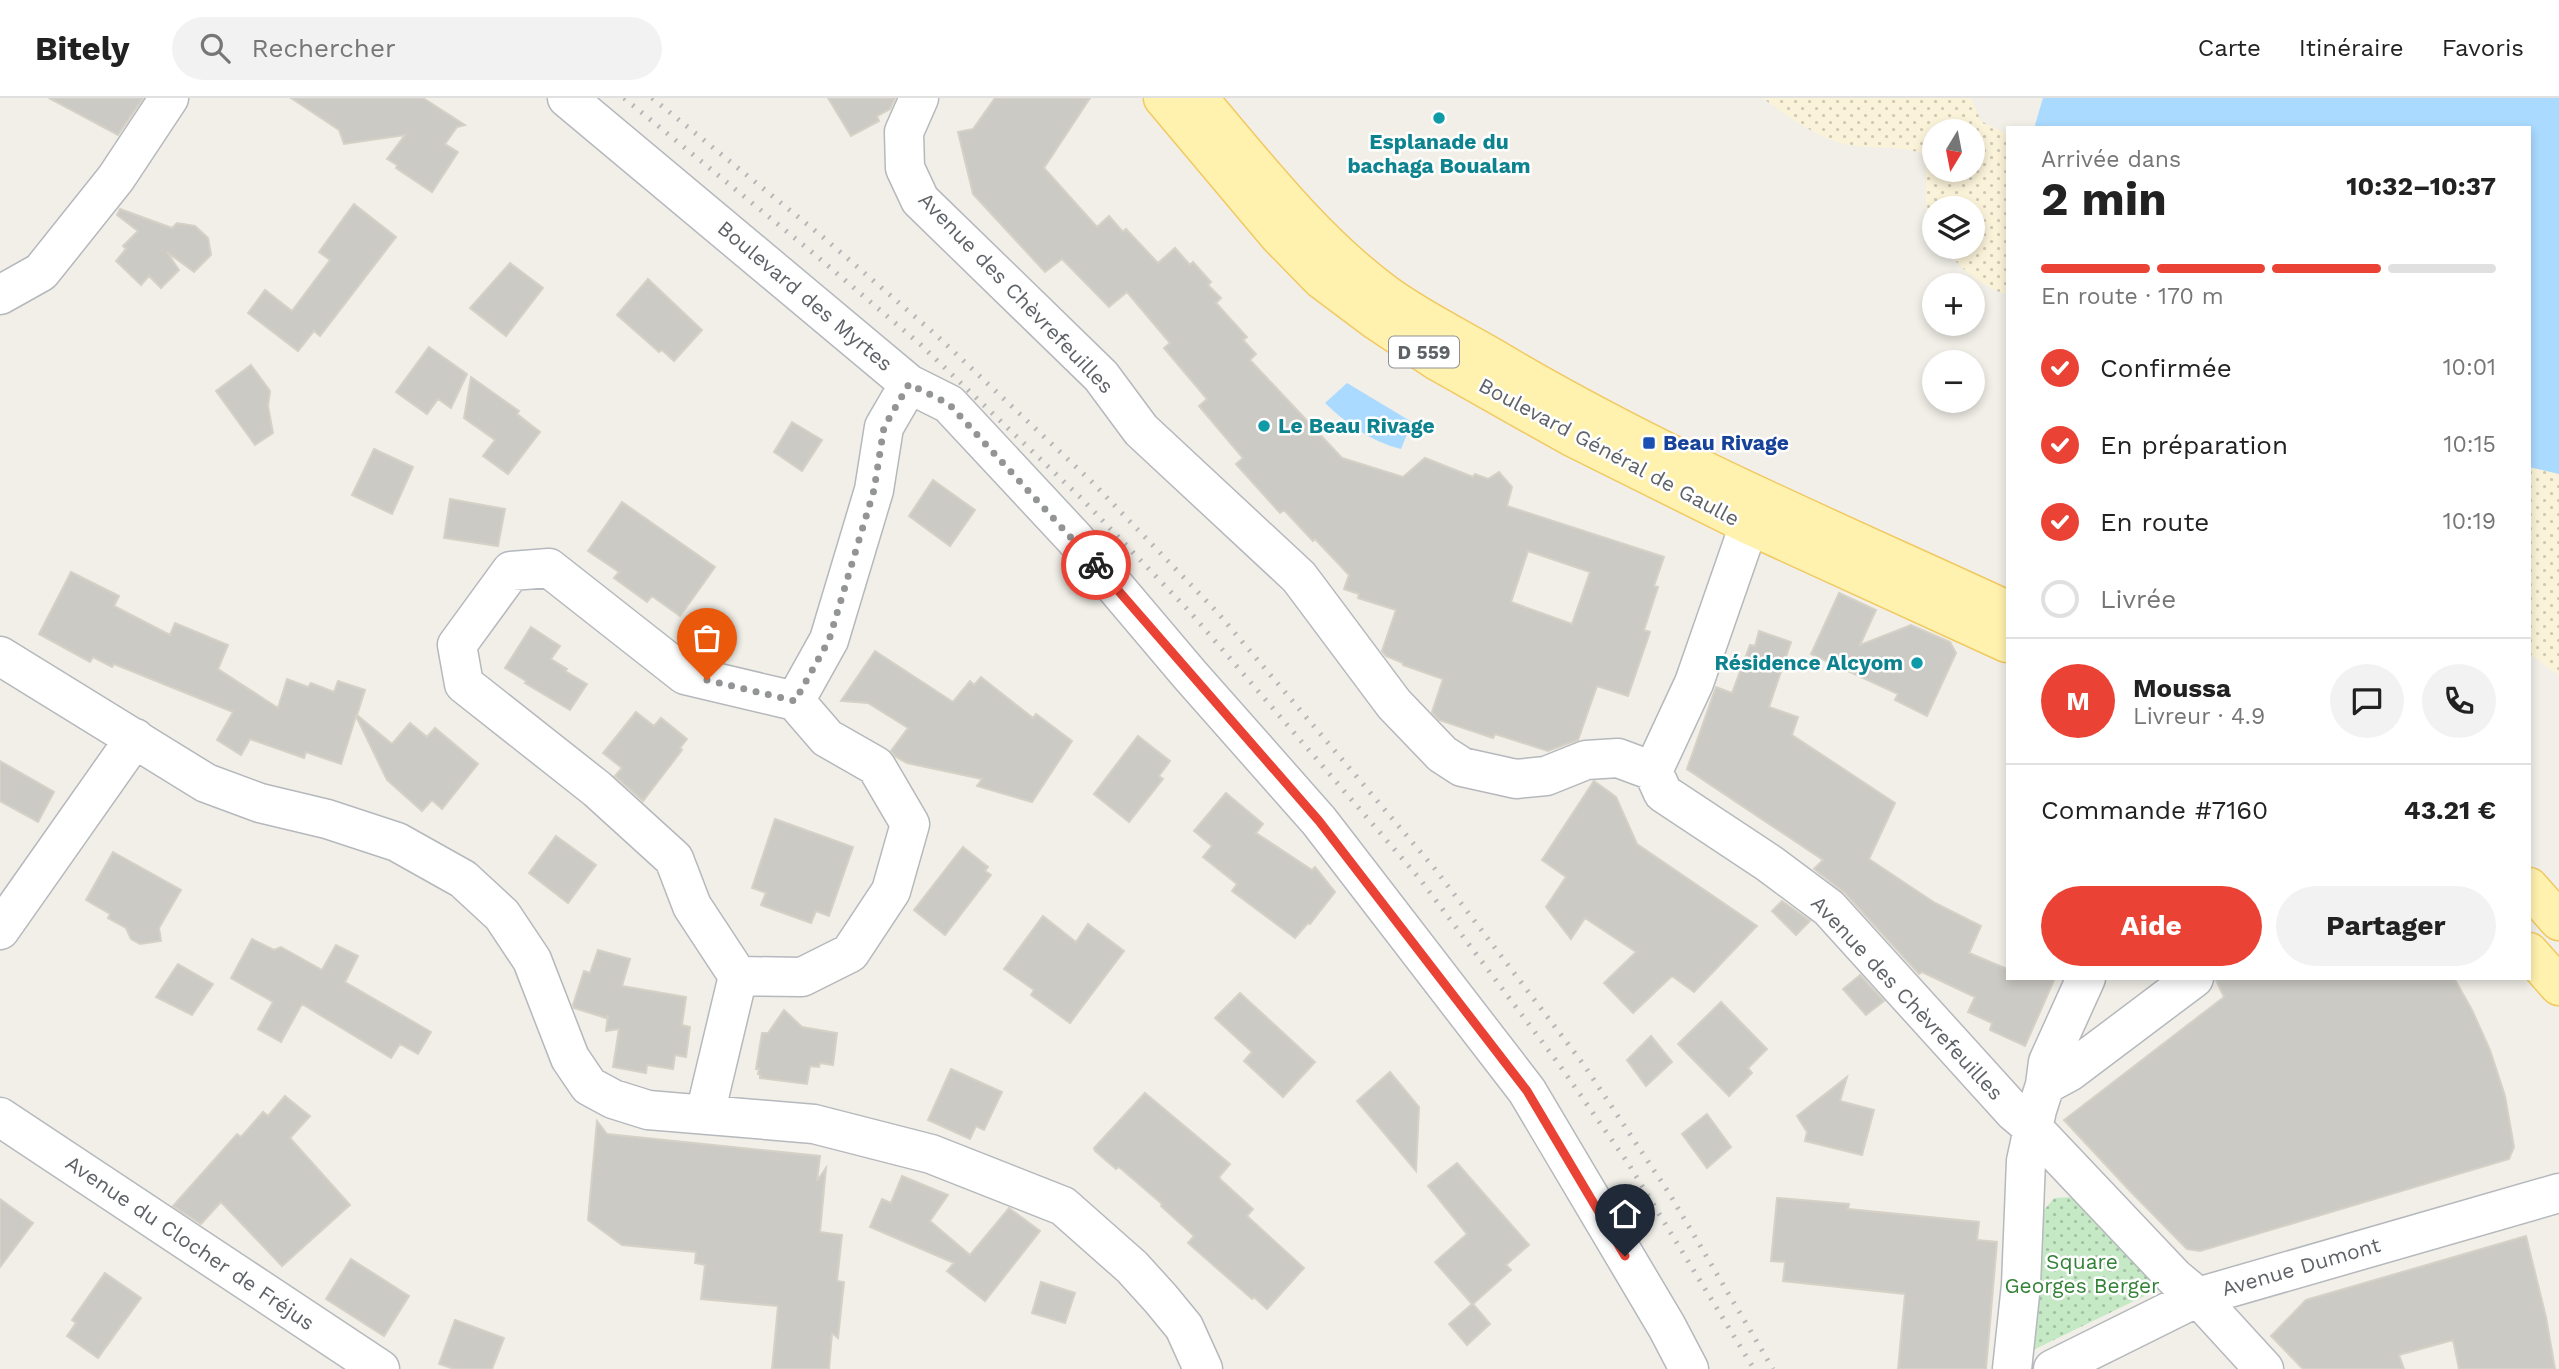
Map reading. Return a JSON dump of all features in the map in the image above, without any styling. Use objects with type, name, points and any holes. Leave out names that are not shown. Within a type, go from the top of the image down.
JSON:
[{"type":"main road","name":"Boulevard Général de Gaulle","points":[[1163,98],[1279,236],[1321,279],[1437,361],[1572,437],[1749,526],[2006,643]]},
{"type":"main road","name":"Boulevard Général de Gaulle","points":[[1198,98],[1287,203],[1332,249],[1385,295],[1563,400],[1807,518],[2006,610]]},
{"type":"main road","points":[[2531,889],[2559,921]]},
{"type":"main road","points":[[2531,954],[2559,986]]},
{"type":"street","points":[[0,295],[41,272],[116,178],[169,98]]},
{"type":"street","name":"Boulevard des Myrtes","points":[[567,98],[909,384],[949,404],[1074,538],[1190,676],[1319,821],[1527,1091],[1667,1327],[1689,1369]]},
{"type":"street","name":"Avenue des Chèvrefeuilles","points":[[919,98],[904,132],[905,168],[920,200],[1101,376],[1140,430],[1299,577],[1394,704],[1442,754],[1462,767],[1516,779],[1546,776],[1586,760],[1618,758],[1653,771],[1664,793],[1770,864],[1829,908],[2014,1112],[2033,1128],[2175,1278],[2198,1297],[2264,1369]]},
{"type":"street","points":[[795,701],[829,640],[874,490],[884,427],[909,384]]},
{"type":"street","name":"Boulevard Général de Gaulle","points":[[1749,526],[1807,518]]},
{"type":"street","points":[[1653,771],[1694,683],[1749,526]]},
{"type":"street","points":[[705,1114],[738,976],[692,906],[674,859],[597,789],[464,684],[457,645],[511,571],[549,568],[685,675],[795,701],[827,738],[876,766],[910,824],[891,891],[850,953],[802,977],[738,976]]},
{"type":"street","points":[[0,656],[206,783],[260,803],[327,819],[397,842],[463,879],[502,915],[532,960],[570,1058],[589,1086],[613,1099],[648,1110],[814,1124],[931,1154],[1063,1206],[1132,1267],[1161,1299],[1184,1327],[1203,1369]]},
{"type":"street","points":[[0,930],[135,738]]},
{"type":"street","points":[[2012,1369],[2021,1285],[2026,1161],[2048,1062],[2085,980]]},
{"type":"street","points":[[2045,1085],[2069,1072],[2176,983]]},
{"type":"street","name":"Avenue du Clocher de Fréjus","points":[[0,1117],[380,1369]]},
{"type":"street","name":"Avenue Dumont","points":[[2053,1369],[2198,1297],[2559,1193]]},
{"type":"sand","points":[[1762,98],[1971,98],[1980,119],[1922,119],[1922,156],[1921,153],[1903,149],[1849,145],[1803,126]]},
{"type":"sand","points":[[1985,123],[2006,132],[2006,295],[1985,284],[1985,273],[1970,273],[1953,259],[1985,259],[1985,196],[1926,196],[1926,182],[1985,182]]},
{"type":"sand","points":[[2531,467],[2559,474],[2559,676],[2531,655]]},
{"type":"green space","name":"Square Georges Berger","points":[[2074,1197],[2161,1288],[2025,1354],[2040,1215],[2054,1198]]},
{"type":"water","points":[[2043,98],[2559,98],[2559,474],[2531,467],[2531,126],[2035,125]]},
{"type":"water","points":[[1347,383],[1412,422],[1401,449],[1379,442],[1360,431],[1325,403]]},
{"type":"building","points":[[49,98],[143,98],[118,135]]},
{"type":"building","points":[[291,98],[423,98],[465,125],[457,127],[445,144],[458,152],[432,192],[387,159],[405,135],[344,144],[339,130]]},
{"type":"building","points":[[828,98],[895,98],[890,109],[877,116],[879,121],[851,136]]},
{"type":"building","name":"Le Beau Rivage","points":[[995,98],[1090,98],[1044,168],[1097,227],[1109,216],[1123,232],[1126,229],[1158,263],[1175,248],[1190,265],[1193,262],[1211,282],[1208,285],[1221,298],[1216,303],[1247,337],[1243,340],[1256,354],[1250,360],[1342,458],[1403,477],[1425,458],[1473,477],[1475,474],[1488,479],[1499,472],[1512,487],[1507,506],[1664,557],[1654,586],[1658,587],[1644,630],[1650,632],[1628,696],[1597,686],[1578,740],[1548,751],[1495,734],[1493,738],[1439,720],[1432,712],[1443,679],[1403,665],[1382,651],[1396,610],[1358,598],[1359,594],[1344,589],[1349,575],[1284,510],[1280,513],[1236,464],[1243,458],[1199,406],[1207,399],[1164,348],[1170,343],[1127,292],[1109,307],[1062,259],[1045,272],[973,194],[958,132],[973,129]],"holes":[[[1528,551],[1590,572],[1572,624],[1511,602]]]},
{"type":"building","points":[[354,204],[396,237],[320,336],[314,331],[298,351],[248,313],[265,290],[292,311],[330,260],[319,252]]},
{"type":"building","points":[[120,209],[172,228],[177,223],[195,226],[208,238],[211,255],[194,272],[167,252],[179,270],[161,288],[149,276],[141,285],[116,261],[126,249],[123,246],[138,231],[117,215]]},
{"type":"building","points":[[510,263],[543,288],[506,336],[470,308]]},
{"type":"building","points":[[648,279],[702,330],[674,361],[662,350],[659,352],[617,315]]},
{"type":"building","points":[[429,347],[467,374],[451,408],[438,399],[427,414],[396,392]]},
{"type":"building","points":[[251,365],[270,391],[268,406],[273,433],[255,445],[216,391]]},
{"type":"building","points":[[471,377],[519,411],[517,414],[540,432],[508,474],[483,456],[495,440],[464,418]]},
{"type":"building","points":[[792,422],[822,440],[802,471],[774,452]]},
{"type":"building","points":[[374,449],[413,467],[392,514],[352,495]]},
{"type":"building","points":[[933,480],[975,510],[950,546],[909,516]]},
{"type":"building","points":[[450,499],[505,509],[498,546],[444,538]]},
{"type":"building","points":[[622,502],[715,567],[680,616],[652,596],[647,602],[614,578],[619,572],[588,551]]},
{"type":"building","points":[[71,572],[119,596],[114,606],[170,635],[175,623],[228,645],[218,669],[278,708],[287,679],[308,687],[311,683],[334,692],[338,681],[365,690],[357,715],[392,744],[410,723],[427,737],[435,728],[478,764],[442,809],[432,800],[422,811],[387,780],[356,716],[341,764],[306,752],[304,758],[250,739],[241,755],[217,740],[233,712],[114,664],[112,667],[93,657],[90,662],[39,634]]},
{"type":"building","points":[[1839,593],[1876,610],[1860,645],[1911,625],[1950,642],[1956,653],[1927,716],[1895,700],[1898,694],[1811,654]]},
{"type":"building","points":[[531,627],[560,646],[551,659],[587,684],[570,710],[505,668]]},
{"type":"building","points":[[1759,631],[1791,642],[1769,707],[1798,717],[1792,735],[1895,803],[1869,859],[1935,903],[1981,926],[1969,953],[2006,969],[2006,980],[2054,980],[2025,1046],[1990,1030],[1992,1023],[1968,1012],[1975,997],[1922,972],[1919,974],[1845,893],[1814,869],[1823,860],[1687,769],[1716,687],[1732,693],[1750,645],[1755,646]]},
{"type":"building","points":[[875,651],[953,702],[970,681],[974,685],[981,677],[1033,718],[1036,714],[1072,741],[1032,802],[977,786],[982,779],[907,763],[896,757],[891,751],[908,728],[868,703],[841,701]]},
{"type":"building","points":[[636,712],[654,726],[661,718],[687,739],[680,748],[682,750],[643,801],[615,776],[622,768],[603,753]]},
{"type":"building","points":[[1138,736],[1170,761],[1159,776],[1163,779],[1129,822],[1094,794]]},
{"type":"building","points":[[0,761],[54,792],[38,822],[0,801]]},
{"type":"building","points":[[1594,781],[1616,797],[1637,844],[1757,926],[1694,992],[1672,976],[1633,1013],[1604,983],[1636,952],[1585,918],[1571,939],[1546,907],[1566,877],[1542,860]]},
{"type":"building","points":[[1226,793],[1263,824],[1256,833],[1312,870],[1315,867],[1335,892],[1310,924],[1295,938],[1232,891],[1237,884],[1203,857],[1212,846],[1194,831]]},
{"type":"building","points":[[775,819],[853,847],[829,916],[816,911],[811,923],[761,905],[766,893],[752,888]]},
{"type":"building","points":[[556,836],[596,865],[568,903],[529,873]]},
{"type":"building","points":[[963,847],[988,867],[985,871],[991,875],[945,935],[914,910]]},
{"type":"building","points":[[113,852],[181,890],[159,928],[161,941],[140,944],[131,939],[126,928],[108,918],[110,914],[86,900]]},
{"type":"building","points":[[1782,901],[1810,921],[1796,935],[1772,911]]},
{"type":"building","points":[[1043,916],[1076,942],[1088,924],[1124,951],[1070,1023],[1031,995],[1034,990],[1004,969]]},
{"type":"building","points":[[252,939],[274,950],[281,947],[322,970],[336,945],[358,956],[345,982],[431,1032],[418,1054],[400,1044],[391,1058],[302,1004],[281,1042],[258,1029],[273,1002],[231,978]]},
{"type":"building","points":[[598,950],[630,959],[622,986],[686,997],[682,1025],[690,1027],[686,1057],[675,1055],[673,1069],[647,1065],[646,1073],[613,1067],[619,1029],[606,1031],[608,1015],[606,1018],[574,1008],[584,971],[590,973]]},
{"type":"building","points":[[178,964],[213,984],[192,1015],[156,997]]},
{"type":"building","points":[[1860,975],[1884,1001],[1866,1015],[1843,989]]},
{"type":"building","points":[[2216,980],[2455,980],[2490,1050],[2505,1096],[2514,1147],[2509,1159],[2200,1251],[2187,1249],[2064,1120],[2224,997]]},
{"type":"building","points":[[1240,993],[1315,1062],[1283,1097],[1244,1061],[1252,1052],[1215,1018]]},
{"type":"building","points":[[1721,1002],[1767,1049],[1748,1068],[1752,1073],[1729,1096],[1678,1044]]},
{"type":"building","points":[[784,1010],[802,1027],[837,1033],[833,1065],[820,1063],[819,1067],[810,1066],[807,1084],[760,1078],[759,1069],[756,1069],[762,1033],[768,1033]]},
{"type":"building","points":[[1651,1036],[1672,1062],[1646,1086],[1627,1060]]},
{"type":"building","points":[[951,1069],[1002,1092],[984,1130],[976,1126],[970,1139],[928,1120]]},
{"type":"building","points":[[1390,1072],[1419,1107],[1416,1171],[1357,1101]]},
{"type":"building","points":[[1847,1077],[1840,1101],[1874,1110],[1862,1155],[1805,1141],[1807,1132],[1797,1116]]},
{"type":"building","points":[[1145,1093],[1230,1164],[1219,1177],[1221,1180],[1253,1209],[1247,1216],[1304,1268],[1267,1309],[1188,1243],[1194,1236],[1161,1206],[1162,1204],[1119,1167],[1116,1169],[1095,1151],[1094,1148]]},
{"type":"building","points":[[285,1096],[310,1116],[290,1138],[350,1205],[282,1266],[221,1202],[201,1224],[173,1206],[237,1134],[241,1137],[263,1112],[268,1116]]},
{"type":"building","points":[[1707,1114],[1731,1147],[1707,1168],[1682,1134]]},
{"type":"building","points":[[597,1121],[607,1134],[820,1156],[817,1181],[826,1168],[820,1232],[842,1235],[837,1281],[844,1282],[838,1338],[832,1333],[829,1369],[772,1369],[778,1306],[701,1299],[705,1265],[695,1263],[696,1252],[622,1245],[588,1220]]},
{"type":"building","points":[[1457,1163],[1529,1245],[1506,1265],[1511,1270],[1473,1304],[1490,1324],[1467,1345],[1449,1324],[1472,1304],[1435,1262],[1467,1234],[1428,1186]]},
{"type":"building","points":[[902,1176],[948,1195],[930,1221],[970,1255],[1009,1208],[1040,1231],[985,1301],[947,1271],[954,1263],[870,1227],[882,1199],[891,1203]]},
{"type":"building","points":[[1777,1198],[1849,1204],[1848,1209],[1979,1222],[1977,1240],[1997,1242],[1986,1369],[1898,1369],[1905,1294],[1783,1281],[1785,1262],[1771,1261]]},
{"type":"building","points":[[0,1199],[33,1223],[0,1267]]},
{"type":"building","points":[[2526,1236],[2546,1317],[2555,1369],[2459,1369],[2453,1340],[2399,1355],[2404,1369],[2303,1369],[2271,1336],[2306,1300]]},
{"type":"building","points":[[351,1259],[409,1296],[384,1336],[326,1299]]},
{"type":"building","points":[[105,1273],[141,1298],[98,1358],[67,1336],[76,1323],[72,1320]]},
{"type":"building","points":[[1041,1282],[1075,1293],[1065,1323],[1032,1313]]},
{"type":"building","points":[[455,1320],[504,1338],[492,1369],[454,1369],[439,1364]]},
{"type":"railway","points":[[624,98],[921,345],[1081,498],[1190,612],[1419,878],[1558,1063],[1628,1163],[1754,1369]]},
{"type":"railway","points":[[652,98],[824,238],[935,334],[1092,482],[1217,612],[1435,869],[1584,1065],[1669,1193],[1773,1369]]},
{"type":"way so far","points":[[707,680],[795,701],[829,640],[874,490],[884,427],[909,384],[949,404],[1096,565]]},
{"type":"place","name":"Esplanade du bachaga Boualam","points":[[1439,118]]},
{"type":"place","name":"Le Beau Rivage","points":[[1264,426]]},
{"type":"place","name":"Beau Rivage","points":[[1649,443]]},
{"type":"place","name":"Résidence Alcyom","points":[[1917,663]]},
{"type":"route","points":[[1096,565],[1319,821],[1527,1091],[1625,1256]]}]
